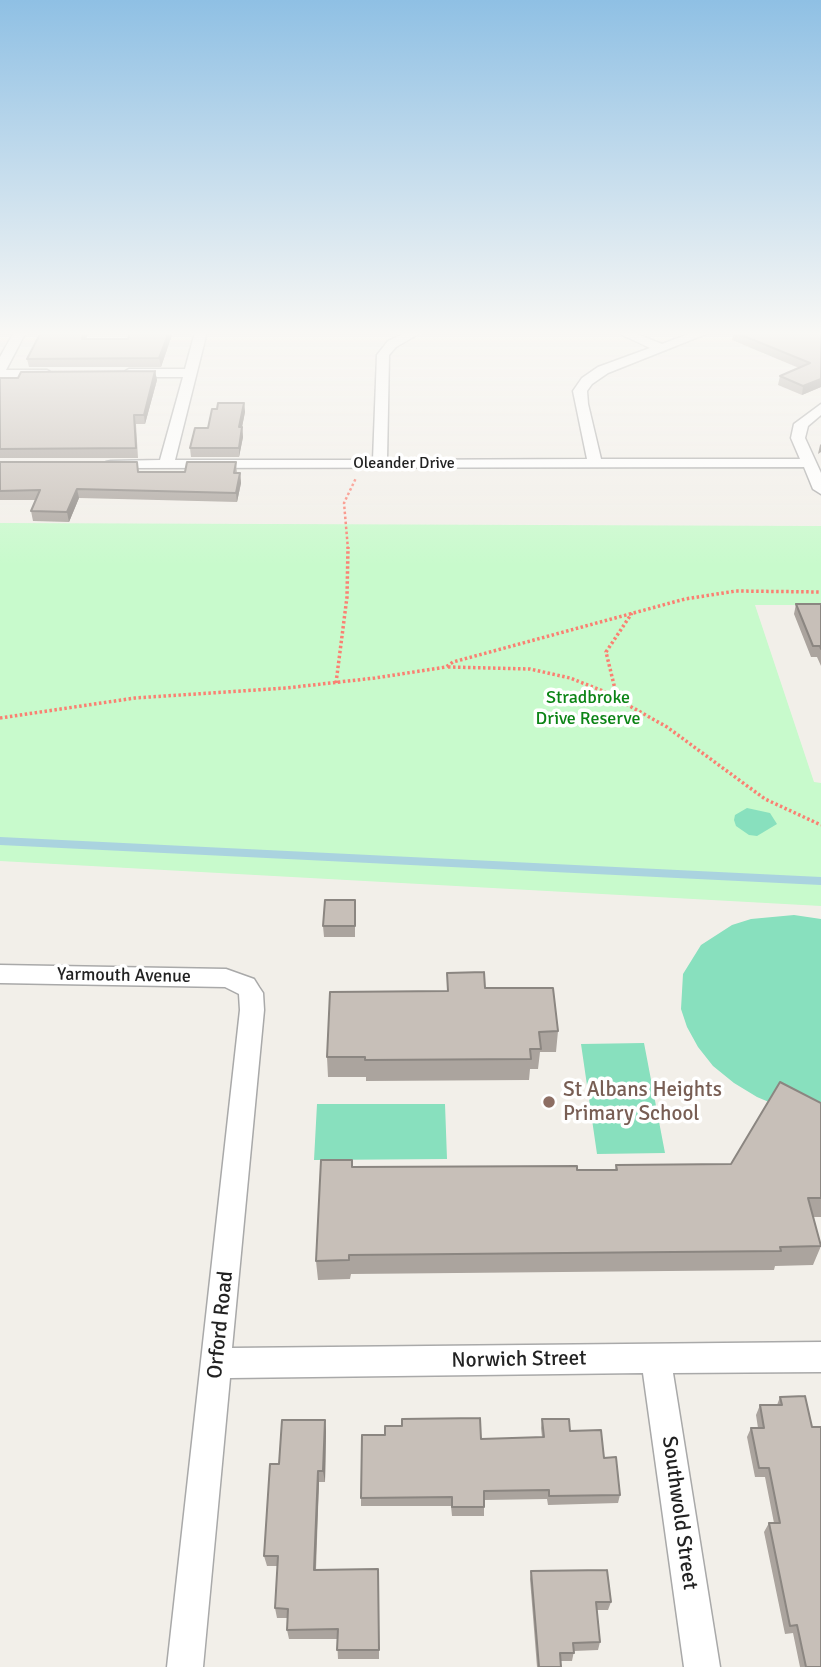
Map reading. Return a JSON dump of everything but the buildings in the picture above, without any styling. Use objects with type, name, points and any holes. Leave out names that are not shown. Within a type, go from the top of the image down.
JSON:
[{"type":"street","points":[[166,465],[180,410]]},
{"type":"street","points":[[380,464],[381,410]]},
{"type":"street","points":[[584,410],[595,464]]},
{"type":"street","points":[[818,410],[810,415],[799,431],[798,438],[821,489]]},
{"type":"street","name":"Oleander Drive","points":[[97,465],[809,463]]},
{"type":"street","name":"Yarmouth Avenue","points":[[0,974],[226,978],[246,985]]},
{"type":"street","name":"Orford Road","points":[[186,1667],[252,1010],[251,993],[246,985]]},
{"type":"street","name":"Norwich Street","points":[[217,1363],[821,1357]]},
{"type":"street","name":"Southwold Street","points":[[656,1359],[702,1667]]},
{"type":"path","points":[[336,683],[347,597],[348,527],[344,503],[357,473]]},
{"type":"path","points":[[446,667],[453,662],[685,599],[736,590],[821,592]]},
{"type":"path","points":[[632,613],[606,652],[615,689],[637,709],[765,799],[821,825]]},
{"type":"path","points":[[0,718],[160,695],[336,683],[446,667],[530,669],[570,678],[637,709]]},
{"type":"green space","name":"Stradbroke Drive Reserve","points":[[0,523],[821,526],[821,605],[755,605],[814,782],[821,783],[821,906],[0,861]]},
{"type":"green space","points":[[747,808],[770,813],[777,824],[757,836],[749,835],[736,826],[734,820],[735,815]]},
{"type":"green space","points":[[794,915],[821,919],[821,1117],[783,1108],[734,1083],[713,1066],[698,1047],[681,1009],[683,974],[701,945],[732,925],[751,919]]},
{"type":"green space","points":[[644,1043],[665,1153],[597,1154],[581,1044]]},
{"type":"green space","points":[[317,1104],[445,1104],[447,1159],[314,1160]]},
{"type":"waterway","points":[[0,841],[821,881]]},
{"type":"place","name":"St Albans Heights Primary School","points":[[549,1102]]}]
